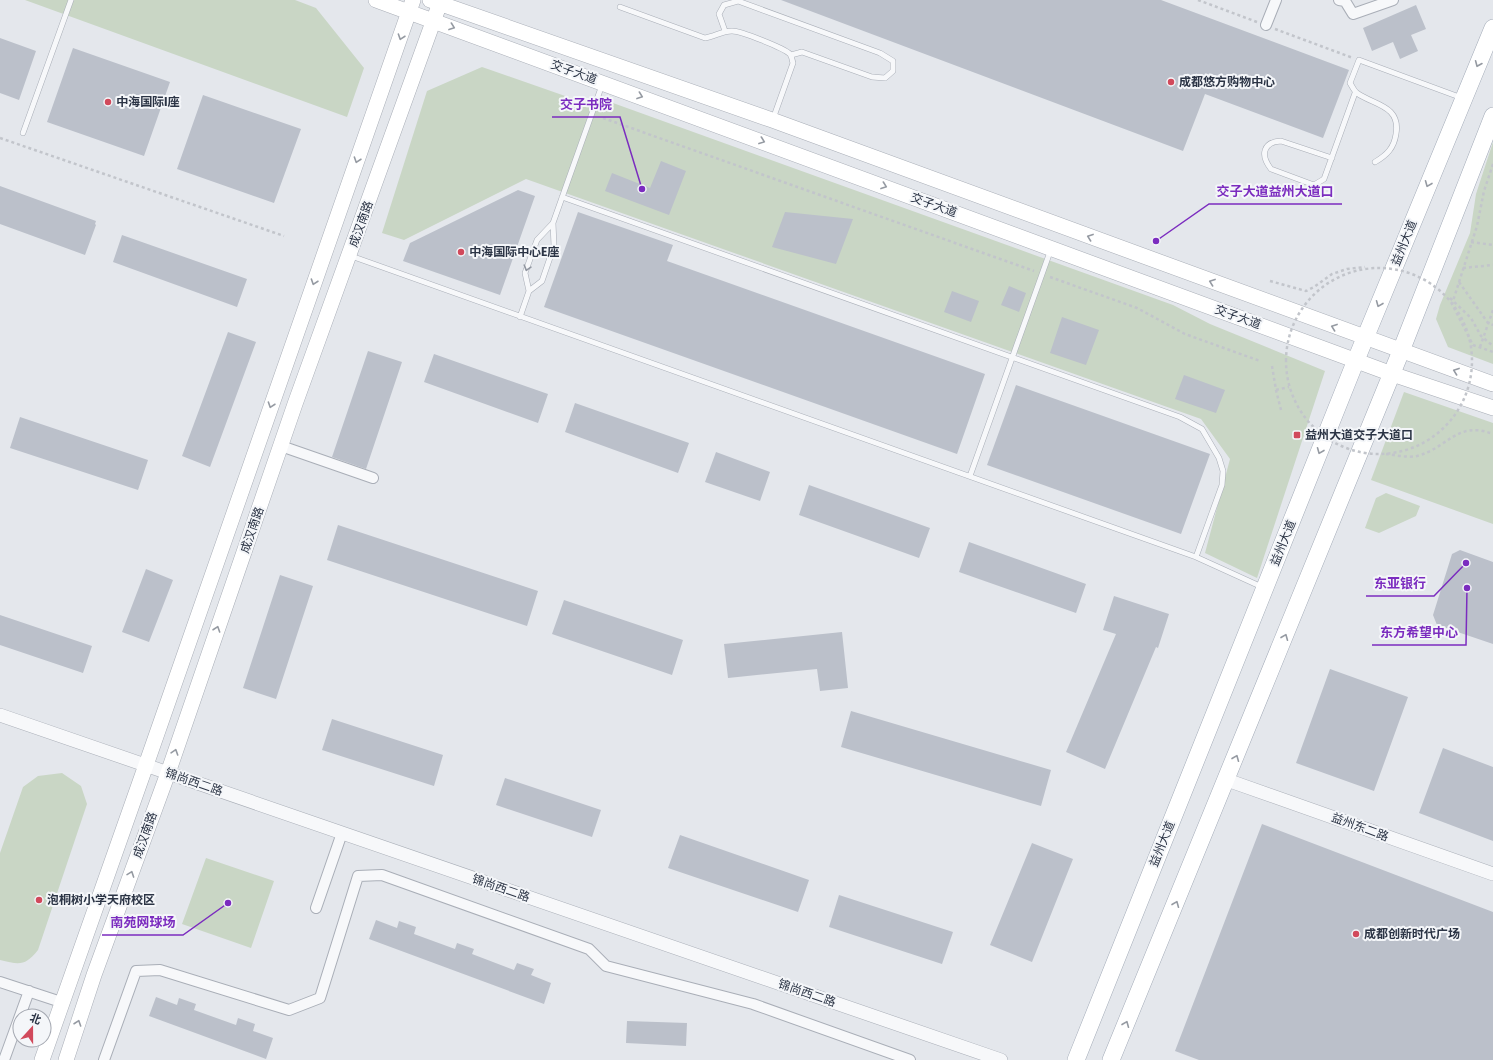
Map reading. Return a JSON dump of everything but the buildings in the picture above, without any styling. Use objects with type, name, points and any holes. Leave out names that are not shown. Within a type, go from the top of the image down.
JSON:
[{"type":"main road","name":"交子大道","points":[[376,0],[411,6],[434,20],[1392,374],[1493,408]]},
{"type":"main road","name":"交子大道","points":[[437,1],[772,120],[1493,384]]},
{"type":"main road","name":"成汉南路","points":[[66,1060],[94,975],[168,773],[281,446],[434,20],[437,1]]},
{"type":"main road","name":"成汉南路","points":[[42,1060],[61,1002],[146,765],[411,6]]},
{"type":"main road","name":"益州大道","points":[[1076,1060],[1356,360],[1493,28]]},
{"type":"main road","points":[[1111,1060],[1227,780],[1392,374],[1493,116]]},
{"type":"street","points":[[1266,25],[1276,0]]},
{"type":"street","points":[[1339,0],[1345,1],[1353,14],[1393,0]]},
{"type":"street","points":[[281,446],[373,478]]},
{"type":"street","name":"锦尚西二路","points":[[0,715],[1002,1060]]},
{"type":"street","name":"益州东二路","points":[[1227,780],[1493,874]]},
{"type":"street","points":[[316,908],[342,833]]},
{"type":"street","points":[[104,1060],[136,971],[160,970],[289,1010],[320,998],[358,876],[382,875],[589,949],[606,966],[753,1004],[910,1060]]},
{"type":"street","points":[[0,982],[61,1002]]},
{"type":"street","points":[[4,1060],[29,991]]},
{"type":"lane","points":[[23,133],[71,0]]},
{"type":"lane","points":[[725,31],[719,14],[724,5],[738,1],[880,53],[893,61],[893,71],[885,78],[872,77],[802,52],[791,55]]},
{"type":"lane","points":[[620,6],[705,38],[725,31],[735,31],[782,48],[791,55],[793,63],[772,120]]},
{"type":"lane","points":[[1375,162],[1388,154],[1395,142],[1397,129],[1395,119],[1389,110],[1355,93],[1350,83],[1359,60],[1463,98]]},
{"type":"lane","points":[[529,291],[542,281],[554,246],[553,223],[603,82]]},
{"type":"lane","points":[[1332,158],[1281,141],[1273,141],[1267,147],[1264,155],[1266,163],[1271,169],[1314,185],[1324,179],[1332,158],[1355,93]]},
{"type":"lane","points":[[562,197],[1180,417],[1202,429],[1219,458],[1224,472],[1222,484],[1196,557]]},
{"type":"lane","points":[[520,317],[529,291],[525,273],[537,240],[553,223]]},
{"type":"lane","points":[[970,476],[1052,248]]},
{"type":"lane","points":[[349,256],[1196,557],[1265,589]]},
{"type":"path","points":[[1198,0],[1359,60]]},
{"type":"path","points":[[603,118],[1137,308],[1184,334],[1260,361]]},
{"type":"path","points":[[0,138],[284,236]]},
{"type":"path","points":[[1493,164],[1452,304],[1473,345],[1493,352]]},
{"type":"path","points":[[1471,242],[1493,246]]},
{"type":"path","points":[[1463,268],[1493,264]]},
{"type":"path","points":[[1364,267],[1345,274],[1325,285],[1308,300],[1295,320],[1288,341],[1286,357],[1290,387],[1300,410],[1316,430],[1337,444],[1361,453],[1416,456],[1440,446],[1470,429],[1481,429],[1493,434]]},
{"type":"path","points":[[1270,281],[1306,291],[1332,274],[1347,268],[1364,267],[1396,269],[1422,278],[1445,294],[1471,318],[1481,336],[1493,346]]},
{"type":"path","points":[[1459,282],[1488,324],[1493,325]]},
{"type":"path","points":[[1386,454],[1416,448],[1442,431],[1461,407],[1472,379],[1473,348],[1463,319],[1445,294]]},
{"type":"path","points":[[1480,347],[1493,310]]},
{"type":"path","points":[[1272,366],[1281,410]]},
{"type":"path","points":[[1276,390],[1290,387]]},
{"type":"green space","points":[[25,0],[295,0],[316,8],[364,68],[347,117]]},
{"type":"green space","points":[[482,67],[568,97],[613,103],[1173,305],[1210,324],[1325,371],[1257,578],[1205,553],[1230,459],[1201,419],[526,179],[404,240],[382,233],[427,91]]},
{"type":"green space","points":[[1493,142],[1493,364],[1448,347],[1436,319],[1440,305],[1470,233],[1476,194]]},
{"type":"green space","points":[[1404,392],[1493,423],[1493,524],[1371,480]]},
{"type":"green space","points":[[1386,493],[1420,506],[1416,516],[1379,533],[1365,528],[1376,498]]},
{"type":"green space","points":[[62,773],[81,786],[87,804],[38,950],[26,962],[13,963],[0,960],[0,853],[23,787],[38,776]]},
{"type":"green space","points":[[206,858],[274,881],[251,948],[182,924]]},
{"type":"place","name":"成都悠方购物中心","points":[[1171,82]]},
{"type":"place","name":"中海国际I座","points":[[108,102]]},
{"type":"place","name":"交子书院","points":[[642,189]]},
{"type":"place","name":"交子大道益州大道口","points":[[1156,241]]},
{"type":"place","name":"中海国际中心E座","points":[[461,252]]},
{"type":"place","name":"益州大道交子大道口","points":[[1297,435]]},
{"type":"place","name":"东亚银行","points":[[1466,563]]},
{"type":"place","name":"东方希望中心","points":[[1467,588]]},
{"type":"place","name":"泡桐树小学天府校区","points":[[39,900]]},
{"type":"place","name":"南苑网球场","points":[[228,903]]},
{"type":"place","name":"成都创新时代广场","points":[[1356,934]]}]
